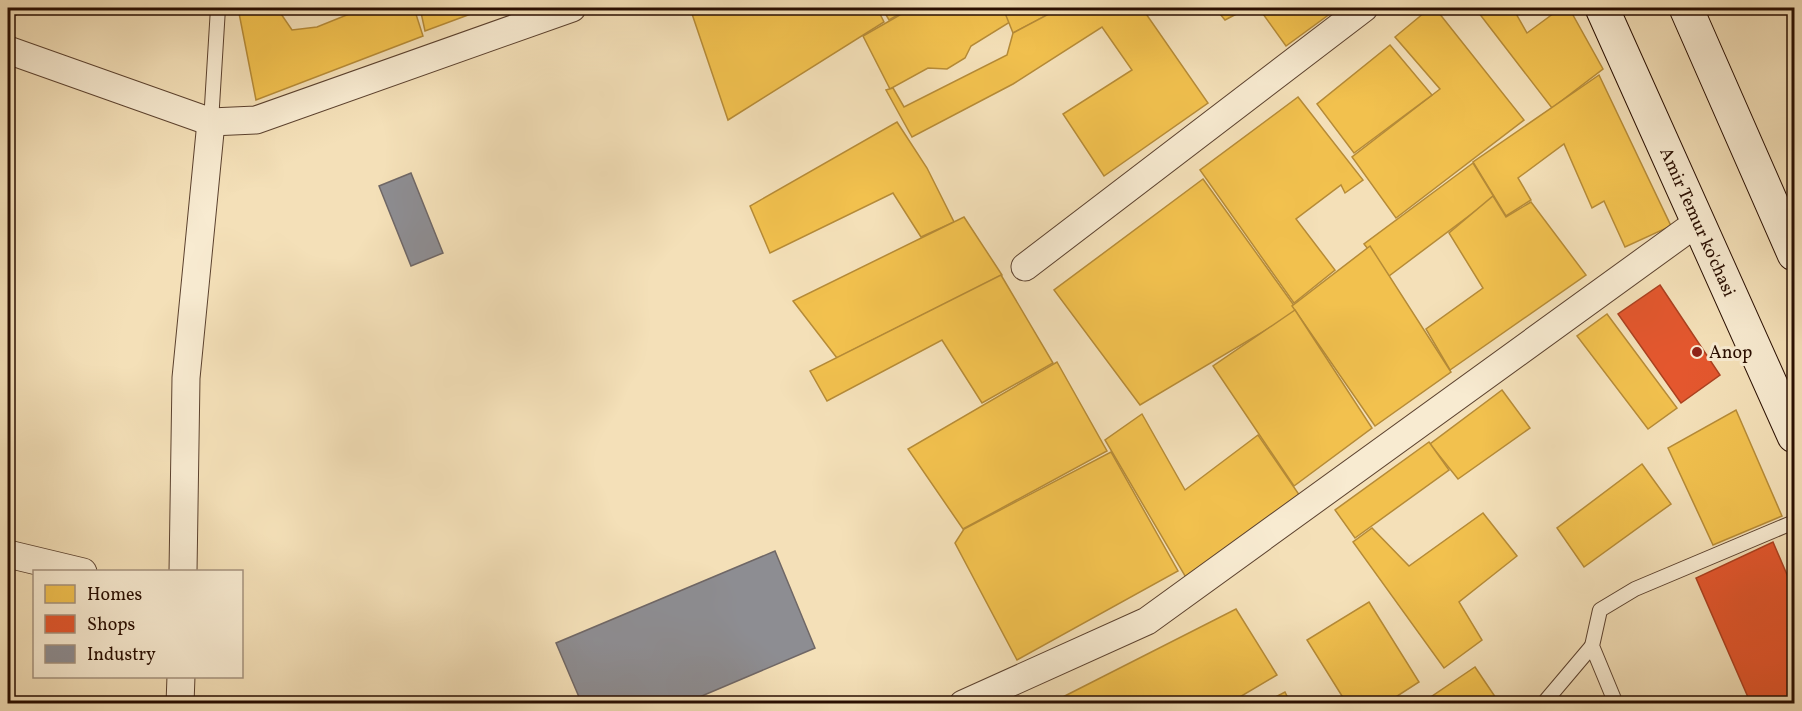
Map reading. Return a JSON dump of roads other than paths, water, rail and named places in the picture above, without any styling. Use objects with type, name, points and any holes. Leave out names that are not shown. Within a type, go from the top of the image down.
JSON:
[{"type":"main road","name":"Amir Temur ko'chasi","points":[[1602,8],[1794,436]]},
{"type":"main road","points":[[1686,8],[1794,254]]},
{"type":"street","points":[[8,50],[211,122],[256,120],[572,8]]},
{"type":"street","points":[[1025,267],[1364,8]]},
{"type":"street","points":[[183,570],[186,378],[211,122]]},
{"type":"street","points":[[963,704],[1147,621],[1698,222]]},
{"type":"street","points":[[8,554],[75,570]]},
{"type":"street","points":[[180,704],[181,678]]},
{"type":"lane","points":[[211,122],[218,8]]},
{"type":"lane","points":[[1543,704],[1592,646],[1600,610],[1635,589],[1794,522]]},
{"type":"lane","points":[[1592,646],[1616,704]]},
{"type":"place","name":"Anop","points":[[1697,352]]}]
